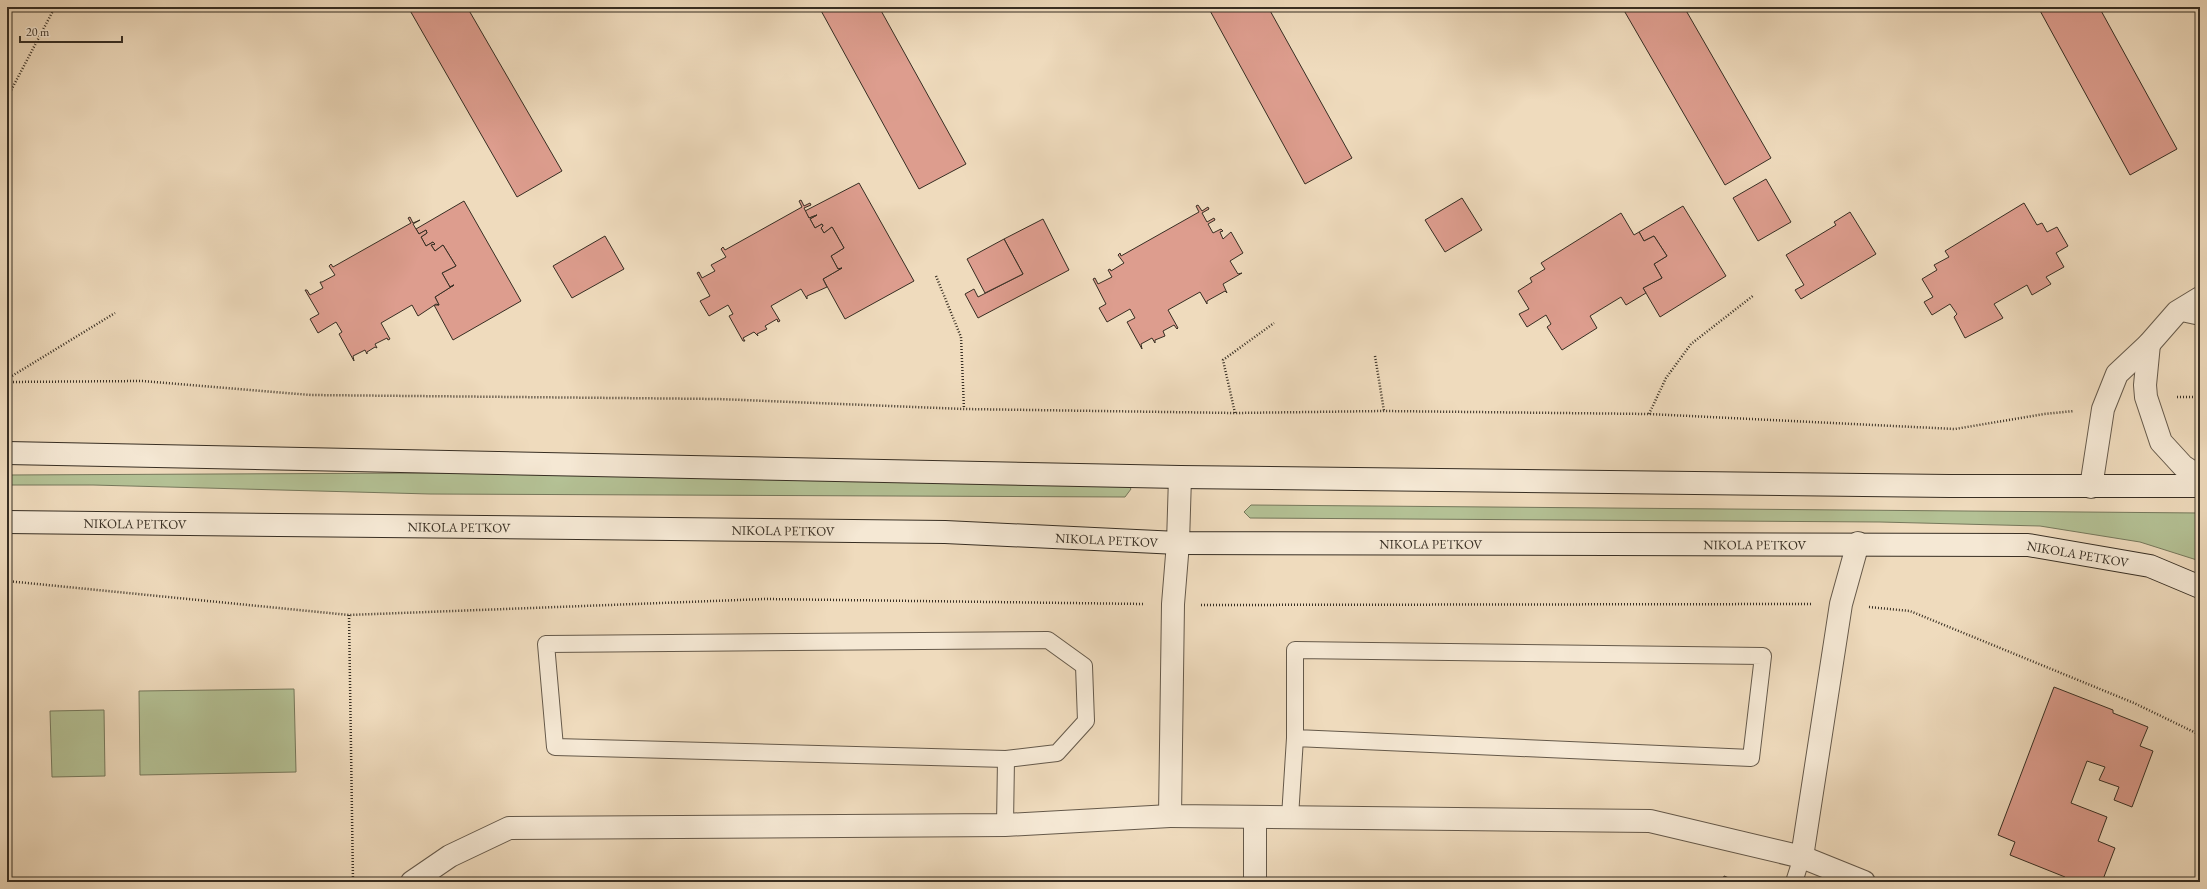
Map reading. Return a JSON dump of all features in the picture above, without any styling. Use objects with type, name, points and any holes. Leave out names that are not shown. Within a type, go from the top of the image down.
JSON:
[{"type":"main road","points":[[2091,487],[2103,409],[2117,374],[2149,344],[2177,312],[2200,298]]},
{"type":"main road","points":[[2149,344],[2145,385],[2146,397],[2161,442],[2183,466],[2200,477]]},
{"type":"main road","points":[[7,452],[1180,477],[2091,487],[2200,486]]},
{"type":"main road","points":[[1170,816],[1173,604],[1178,543],[1180,477]]},
{"type":"main road","name":"NIKOLA PETKOV","points":[[7,522],[944,532],[1178,543],[1858,543],[2028,545],[2150,566],[2200,587]]},
{"type":"main road","points":[[1802,857],[1841,604],[1858,543]]},
{"type":"main road","points":[[412,882],[450,856],[509,828],[1005,824],[1170,816],[1650,821],[1802,857],[1864,882]]},
{"type":"main road","points":[[1255,817],[1255,882]]},
{"type":"lane","points":[[2177,312],[2200,318]]},
{"type":"lane","points":[[1048,640],[1084,666],[1086,721],[1057,753],[1006,759],[555,747],[546,644],[1048,640]]},
{"type":"lane","points":[[1290,817],[1295,738],[1295,650],[1763,656],[1751,758],[1295,738]]},
{"type":"lane","points":[[1005,824],[1006,759]]},
{"type":"lane","points":[[1794,882],[1802,857]]},
{"type":"path","points":[[7,98],[55,7]]},
{"type":"path","points":[[936,276],[961,337],[964,409]]},
{"type":"path","points":[[1649,414],[1666,378],[1691,344],[1754,295]]},
{"type":"path","points":[[7,381],[115,313]]},
{"type":"path","points":[[1234,413],[1223,360],[1274,323]]},
{"type":"path","points":[[1375,356],[1384,411]]},
{"type":"path","points":[[7,381],[142,381],[311,395],[718,399],[964,409],[1234,413],[1384,411],[1649,414],[1955,429],[2044,414]]},
{"type":"path","points":[[7,581],[349,615],[765,599],[1238,606],[1841,604],[1910,611],[2134,703],[2200,735]]},
{"type":"path","points":[[349,615],[353,882]]},
{"type":"green space","points":[[430,473],[1125,481],[1131,489],[1125,497],[430,494],[93,485],[7,485],[7,475]]},
{"type":"green space","points":[[1251,505],[2200,513],[2200,561],[2140,542],[2040,526],[1880,522],[1250,518],[1244,512]]},
{"type":"green space","points":[[294,689],[296,772],[140,775],[139,691]]},
{"type":"green space","points":[[104,710],[105,776],[52,777],[50,711]]},
{"type":"building","points":[[408,7],[467,7],[562,171],[517,197]]},
{"type":"building","points":[[819,7],[879,7],[966,164],[919,189]]},
{"type":"building","points":[[1208,7],[1268,7],[1352,158],[1305,184]]},
{"type":"building","points":[[1622,7],[1684,7],[1771,158],[1725,185]]},
{"type":"building","points":[[2038,7],[2099,7],[2177,149],[2130,175]]},
{"type":"building","points":[[1766,179],[1791,222],[1758,241],[1733,198]]},
{"type":"building","points":[[859,183],[914,281],[845,319],[823,279],[842,268],[838,269],[831,256],[844,248],[832,227],[824,233],[821,228],[823,226],[822,224],[815,228],[810,219],[817,215],[809,218],[805,211]]},
{"type":"building","points":[[1462,198],[1482,230],[1445,252],[1425,220]]},
{"type":"building","points":[[801,200],[804,206],[810,203],[811,205],[804,208],[809,218],[817,215],[810,219],[815,228],[822,224],[823,226],[821,228],[824,233],[832,227],[844,248],[831,256],[838,269],[842,268],[823,279],[827,287],[807,296],[807,299],[801,289],[771,306],[780,321],[778,322],[777,319],[765,326],[767,329],[757,334],[758,336],[754,332],[743,338],[745,341],[743,341],[729,316],[733,314],[728,305],[709,316],[700,301],[710,296],[697,273],[699,272],[702,278],[715,271],[711,265],[726,257],[721,249],[723,247],[725,250],[802,207],[799,201]]},
{"type":"building","points":[[464,201],[521,301],[453,340],[434,305],[439,305],[435,297],[454,285],[450,287],[442,273],[456,266],[443,245],[435,251],[431,245],[435,244],[433,242],[426,246],[421,237],[427,233],[426,230],[419,234],[416,229]]},
{"type":"building","points":[[2024,203],[2037,225],[2042,223],[2047,232],[2057,227],[2068,246],[2056,253],[2064,267],[2046,277],[2051,284],[2032,295],[2027,285],[1994,304],[2003,318],[1965,338],[1954,317],[1957,314],[1950,304],[1932,315],[1924,302],[1933,297],[1922,279],[1937,270],[1934,265],[1949,257],[1945,251]]},
{"type":"building","points":[[1198,205],[1202,211],[1208,207],[1209,209],[1202,213],[1207,222],[1214,218],[1215,220],[1208,224],[1213,233],[1221,229],[1223,231],[1220,232],[1223,239],[1231,232],[1243,253],[1230,261],[1238,274],[1242,273],[1223,284],[1227,293],[1225,291],[1207,301],[1207,304],[1200,292],[1168,310],[1178,328],[1177,329],[1174,325],[1163,331],[1165,336],[1155,340],[1155,343],[1152,338],[1141,344],[1142,349],[1127,322],[1135,318],[1130,309],[1107,322],[1099,308],[1106,304],[1093,279],[1095,278],[1098,284],[1112,277],[1108,270],[1110,269],[1111,271],[1124,263],[1118,255],[1120,253],[1121,256],[1199,212],[1196,206]]},
{"type":"building","points":[[1683,206],[1726,276],[1660,317],[1643,288],[1662,278],[1654,264],[1667,256],[1654,236],[1644,241],[1639,232]]},
{"type":"building","points":[[1850,212],[1876,254],[1801,299],[1795,290],[1804,285],[1786,255],[1836,225],[1834,222]]},
{"type":"building","points":[[1621,213],[1634,235],[1639,232],[1644,241],[1654,236],[1667,256],[1654,264],[1662,278],[1643,288],[1646,293],[1626,305],[1621,297],[1590,316],[1597,328],[1562,350],[1547,327],[1551,324],[1546,315],[1527,327],[1519,314],[1529,309],[1518,291],[1532,282],[1530,278],[1545,269],[1541,263]]},
{"type":"building","points":[[410,217],[413,223],[420,220],[413,224],[419,234],[426,230],[427,233],[421,237],[426,246],[433,242],[435,244],[431,245],[435,251],[443,245],[456,266],[442,273],[450,287],[454,285],[435,297],[439,305],[436,304],[418,316],[412,305],[381,323],[390,339],[388,340],[387,338],[375,344],[377,348],[375,347],[367,352],[367,354],[365,350],[353,356],[354,361],[339,334],[342,332],[336,322],[318,333],[310,319],[319,314],[305,290],[307,290],[310,295],[323,288],[320,282],[335,275],[329,266],[331,264],[333,267],[411,223],[408,218]]},
{"type":"building","points":[[1043,219],[1069,270],[978,318],[965,294],[974,289],[978,297],[1023,274],[1004,239]]},
{"type":"building","points":[[605,236],[624,269],[572,298],[553,266]]},
{"type":"building","points":[[1004,239],[1023,274],[985,293],[967,259]]},
{"type":"building","points":[[2054,687],[2113,710],[2113,713],[2148,727],[2140,746],[2153,751],[2132,807],[2114,800],[2119,787],[2099,780],[2105,767],[2087,761],[2071,803],[2107,817],[2098,841],[2115,848],[2102,882],[2063,882],[2065,877],[2010,855],[2015,842],[1998,835]]},
{"type":"building","points":[[1724,876],[1739,882],[1722,882]]}]
